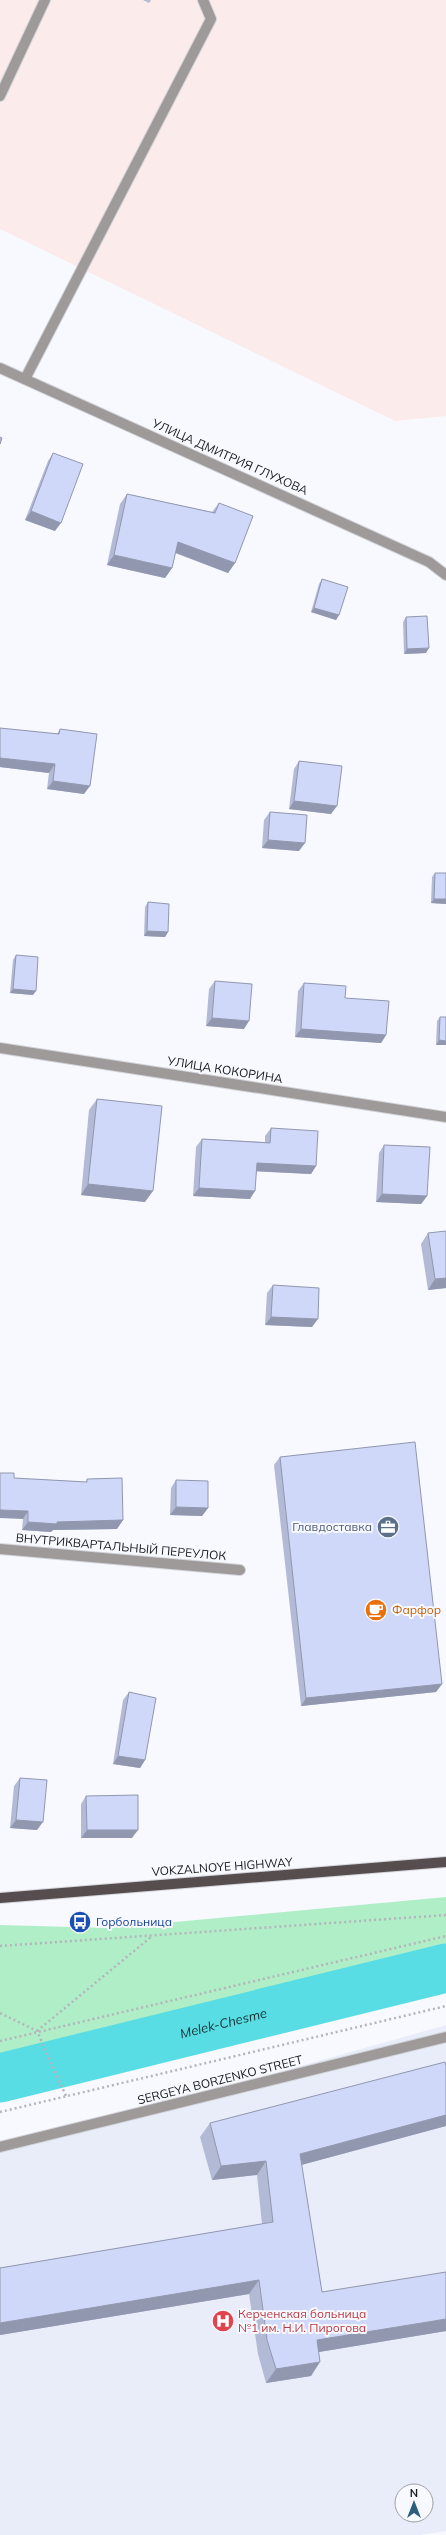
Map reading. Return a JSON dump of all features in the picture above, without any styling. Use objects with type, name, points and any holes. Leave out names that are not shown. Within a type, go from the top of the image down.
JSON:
[{"type":"main road","name":"VOKZALNOYE HIGHWAY","points":[[0,1898],[446,1862]]},
{"type":"street","points":[[0,96],[45,0]]},
{"type":"street","points":[[26,379],[211,19],[203,0]]},
{"type":"street","name":"УЛИЦА ДМИТРИЯ ГЛУХОВА","points":[[0,368],[429,562],[446,575]]},
{"type":"street","name":"УЛИЦА КОКОРИНА","points":[[0,1048],[446,1117]]},
{"type":"street","name":"ВНУТРИКВАРТАЛЬНЫЙ ПЕРЕУЛОК","points":[[0,1550],[240,1570]]},
{"type":"street","name":"SERGEYA BORZENKO STREET","points":[[0,2147],[446,2037]]},
{"type":"path","points":[[0,1946],[151,1937],[446,1915]]},
{"type":"path","points":[[0,2041],[37,2031],[446,1936]]},
{"type":"path","points":[[37,2031],[151,1937]]},
{"type":"path","points":[[0,2112],[446,2006]]},
{"type":"path","points":[[0,2013],[37,2031],[66,2096]]},
{"type":"shaded area","points":[[0,0],[446,0],[446,416],[395,421],[0,229]]},
{"type":"shaded area","name":"Керченская больница №1 им. Н.И. Пирогова","points":[[446,2025],[446,2531],[420,2535],[0,2535],[0,2151]]},
{"type":"green space","points":[[446,1897],[446,1955],[0,2060],[0,1925],[110,1928]]},
{"type":"building","points":[[53,453],[83,464],[61,523],[31,511]]},
{"type":"building","points":[[127,494],[215,513],[219,503],[253,516],[235,563],[178,542],[172,568],[114,555]]},
{"type":"building","points":[[322,579],[348,587],[339,615],[314,608]]},
{"type":"building","points":[[427,616],[429,648],[407,649],[406,617]]},
{"type":"building","points":[[0,728],[59,734],[60,729],[97,734],[90,786],[53,781],[55,764],[0,758]]},
{"type":"building","points":[[299,761],[342,766],[337,806],[294,801]]},
{"type":"building","points":[[270,812],[307,815],[305,843],[268,840]]},
{"type":"building","points":[[435,873],[446,873],[446,899],[434,899]]},
{"type":"building","points":[[148,902],[169,904],[168,932],[147,931]]},
{"type":"building","points":[[16,955],[38,957],[36,991],[13,989]]},
{"type":"building","points":[[215,981],[252,984],[249,1021],[212,1018]]},
{"type":"building","points":[[304,983],[346,986],[345,998],[389,1001],[386,1035],[301,1029]]},
{"type":"building","points":[[440,1017],[446,1017],[446,1041],[439,1040]]},
{"type":"building","points":[[97,1099],[162,1106],[153,1191],[88,1184]]},
{"type":"building","points":[[271,1128],[318,1131],[316,1166],[257,1163],[255,1191],[199,1188],[202,1139],[270,1143]]},
{"type":"building","points":[[384,1145],[430,1147],[427,1196],[382,1194]]},
{"type":"building","points":[[446,1231],[446,1278],[435,1279],[428,1233]]},
{"type":"building","points":[[273,1285],[319,1288],[318,1319],[271,1317]]},
{"type":"building","points":[[415,1442],[442,1684],[306,1698],[280,1457]]},
{"type":"building","points":[[0,1473],[14,1473],[14,1478],[87,1482],[87,1479],[122,1478],[123,1520],[57,1522],[57,1524],[28,1522],[28,1511],[0,1510]]},
{"type":"building","points":[[176,1480],[208,1481],[208,1508],[176,1507]]},
{"type":"building","points":[[129,1692],[156,1698],[145,1760],[118,1756]]},
{"type":"building","points":[[20,1778],[47,1780],[43,1822],[16,1820]]},
{"type":"building","points":[[138,1795],[138,1830],[87,1830],[86,1796]]},
{"type":"building","points":[[445,2062],[446,2115],[300,2154],[322,2292],[446,2272],[446,2319],[317,2340],[320,2362],[276,2369],[267,2340],[259,2280],[0,2323],[0,2268],[273,2222],[266,2161],[221,2166],[210,2123]]},
{"type":"waterway","name":"Melek-Chesme","points":[[0,2078],[446,1968]]},
{"type":"place","name":"Главдоставка","points":[[388,1527]]},
{"type":"place","name":"Фарфор","points":[[376,1610]]},
{"type":"place","name":"Горбольница","points":[[80,1922]]},
{"type":"place","name":"Керченская больница №1 им. Н.И. Пирогова","points":[[223,2321]]}]
